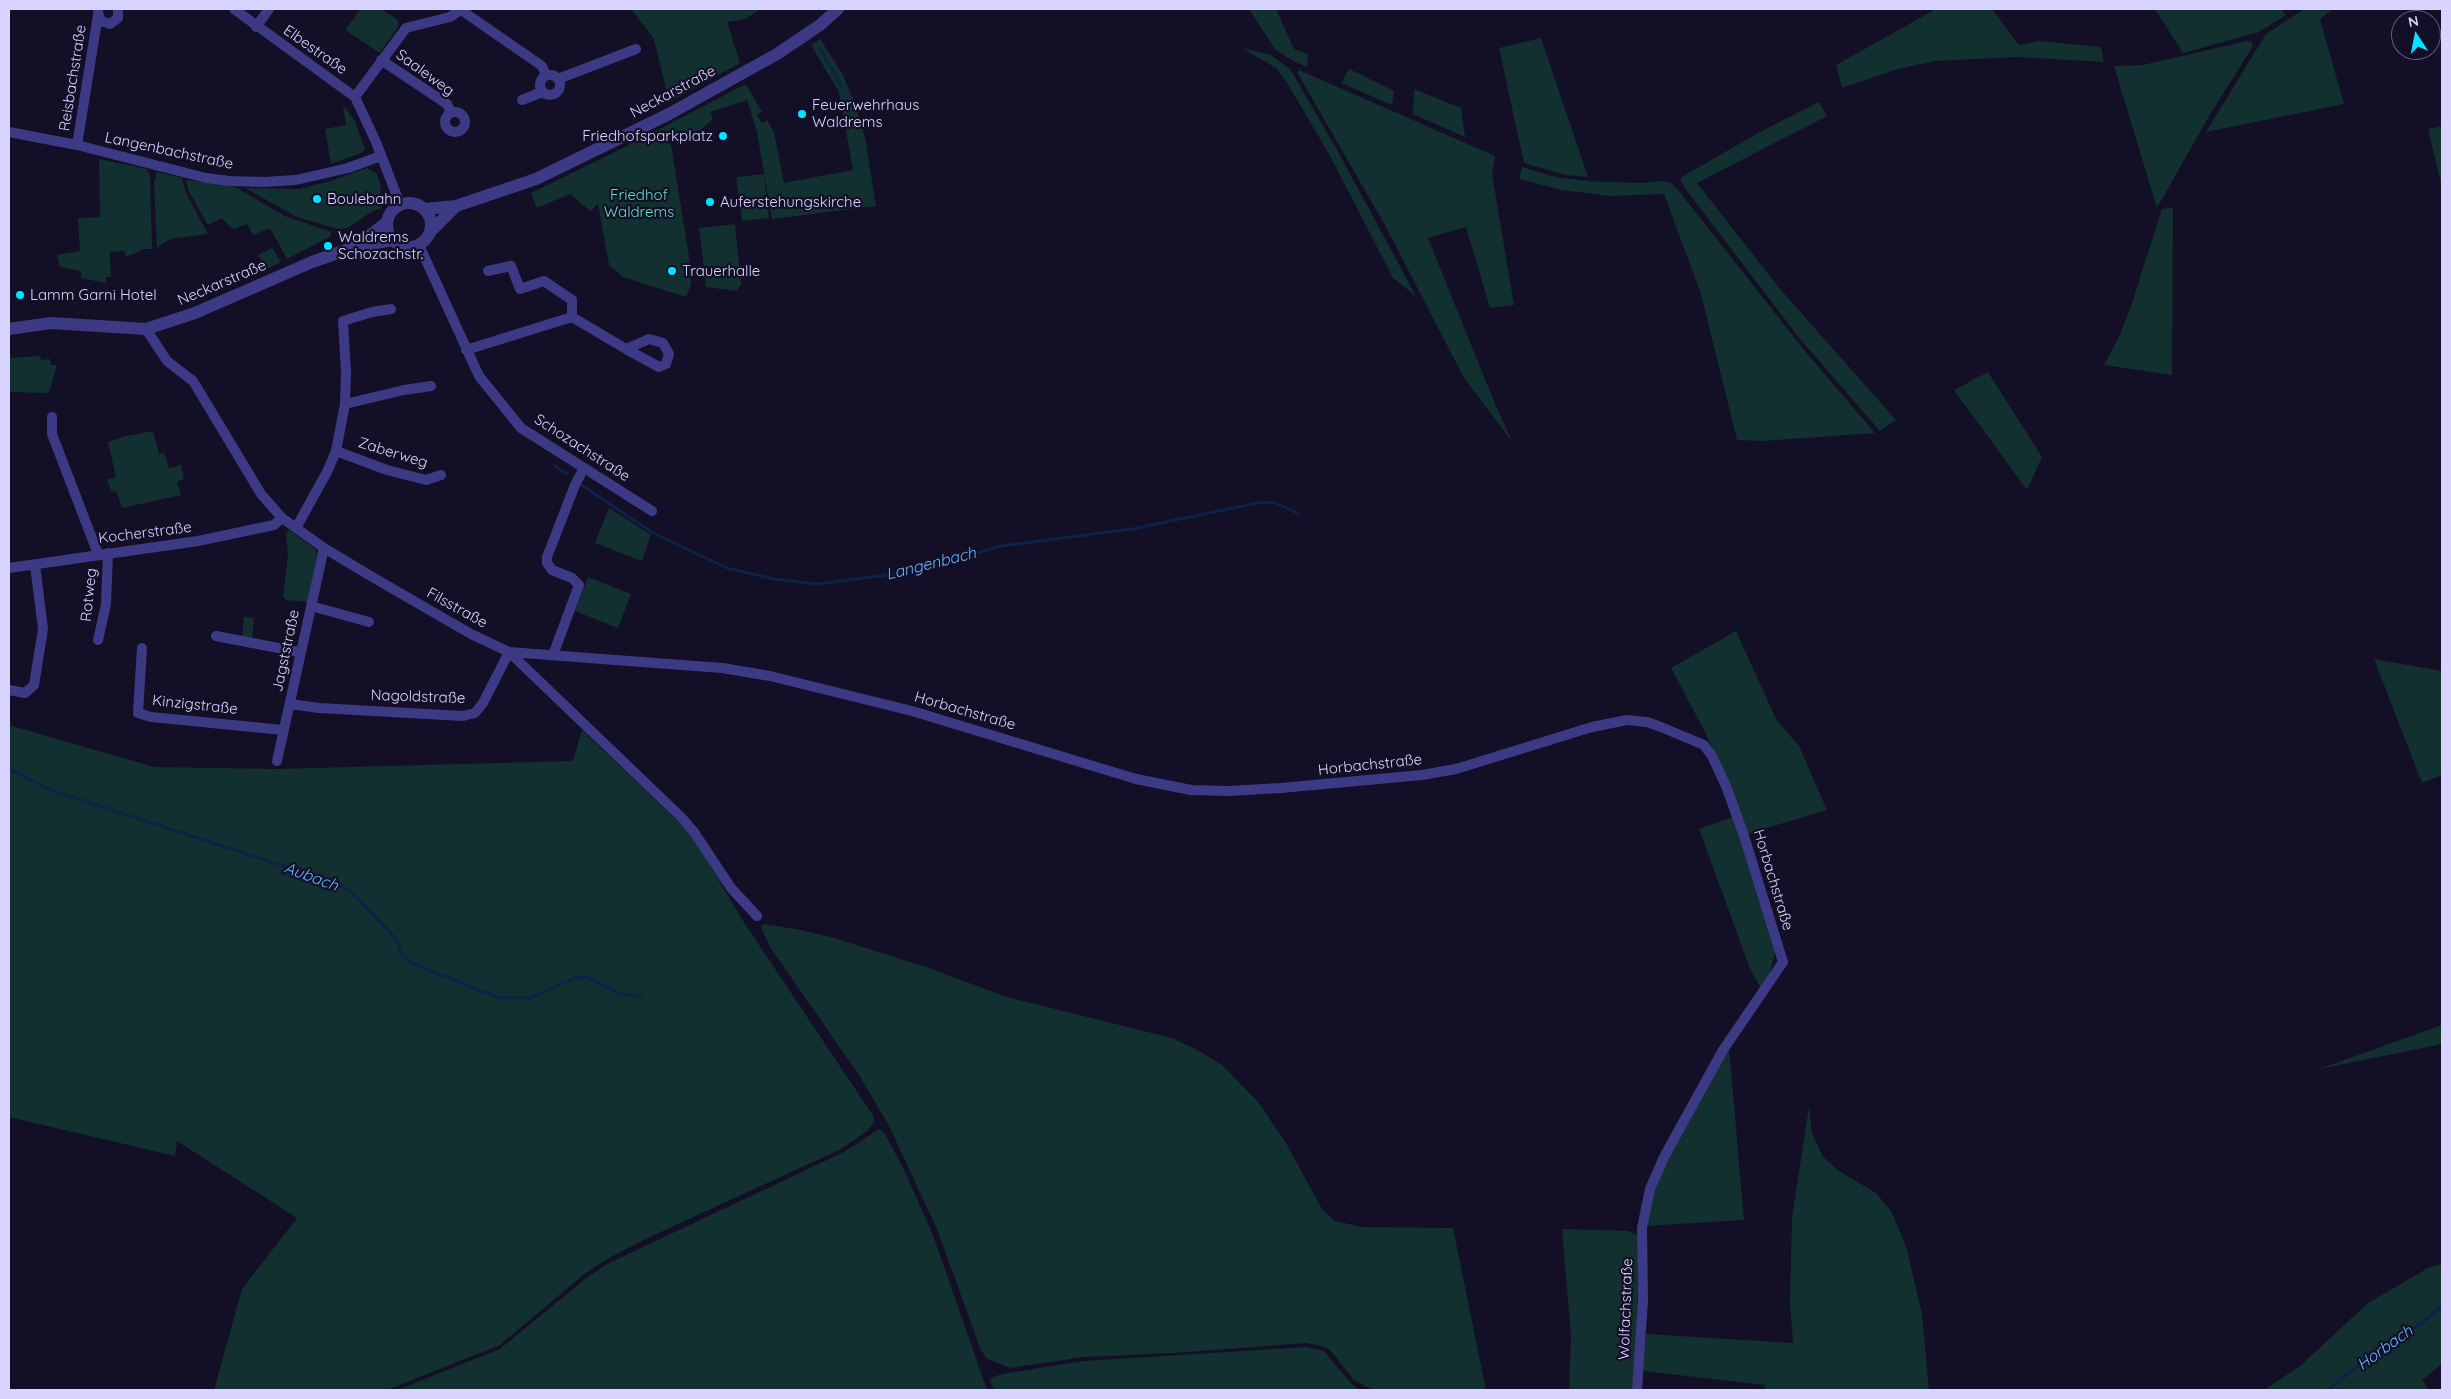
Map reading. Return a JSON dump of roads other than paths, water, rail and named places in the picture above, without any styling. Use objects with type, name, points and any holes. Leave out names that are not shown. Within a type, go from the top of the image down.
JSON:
[{"type":"street","points":[[99,12],[101,21],[110,24],[118,18],[118,9]]},
{"type":"street","name":"Elbestraße","points":[[234,9],[256,27],[355,97],[406,28],[450,17],[462,9]]},
{"type":"street","points":[[256,27],[269,9]]},
{"type":"street","points":[[462,9],[542,66],[546,75]]},
{"type":"street","name":"Neckarstraße","points":[[426,209],[456,206],[536,179],[668,114],[796,41],[838,9]]},
{"type":"street","name":"Reisbachstraße","points":[[76,145],[99,12]]},
{"type":"street","points":[[558,79],[636,49]]},
{"type":"street","name":"Saaleweg","points":[[381,60],[447,104],[451,113]]},
{"type":"street","points":[[522,100],[542,92],[551,95],[557,92],[560,86],[558,79],[552,75],[546,75],[540,82],[542,92]]},
{"type":"street","points":[[355,97],[400,204]]},
{"type":"street","name":"Saaleweg","points":[[451,113],[460,113],[468,120],[462,130],[457,132],[450,131],[445,123],[446,117],[451,113]]},
{"type":"street","name":"Langenbachstraße","points":[[9,132],[76,145],[206,178],[264,182],[296,180],[333,172],[381,156]]},
{"type":"street","points":[[414,203],[426,209],[432,222],[428,237],[419,245],[406,247],[392,240],[388,232],[387,222],[390,213],[400,204],[414,203]]},
{"type":"street","name":"Neckarstraße","points":[[431,231],[456,206]]},
{"type":"street","name":"Neckarstraße","points":[[355,247],[387,222]]},
{"type":"street","name":"Neckarstraße","points":[[9,329],[51,323],[146,329],[195,313],[286,272],[355,247],[392,240]]},
{"type":"street","name":"Schozachstraße","points":[[419,245],[479,376],[522,428],[652,511]]},
{"type":"street","points":[[488,271],[511,266],[520,288],[544,281],[572,300],[572,317]]},
{"type":"street","points":[[296,528],[328,472],[336,451],[345,404],[346,372],[343,321],[372,312],[391,309]]},
{"type":"street","points":[[466,350],[572,317],[626,349]]},
{"type":"street","name":"Filsstraße","points":[[146,329],[167,361],[192,381],[261,494],[282,518],[324,548],[463,629],[509,652],[681,817],[694,832],[731,888],[757,916]]},
{"type":"street","points":[[345,404],[404,390],[431,386]]},
{"type":"street","points":[[52,417],[52,434],[103,554]]},
{"type":"street","name":"Zaberweg","points":[[336,451],[387,470],[426,480],[441,475]]},
{"type":"street","points":[[554,655],[579,585],[572,578],[552,570],[547,563],[547,557],[575,485],[584,468]]},
{"type":"street","name":"Kocherstraße","points":[[9,568],[198,542],[274,525],[282,518]]},
{"type":"street","name":"Jagststraße","points":[[277,761],[299,652],[324,548]]},
{"type":"street","name":"Rotweg","points":[[98,640],[106,604],[103,554]]},
{"type":"street","points":[[9,690],[20,693],[32,688],[43,629],[35,565]]},
{"type":"street","points":[[311,606],[369,622]]},
{"type":"street","points":[[216,636],[299,652]]},
{"type":"street","name":"Kinzigstraße","points":[[142,648],[138,713],[151,717],[283,730]]},
{"type":"street","name":"Horbachstraße","points":[[509,652],[722,668],[770,676],[912,711],[1136,779],[1200,791],[1282,788],[1422,775],[1456,769],[1592,727],[1627,720],[1647,722],[1704,745],[1712,756],[1726,786],[1783,962],[1723,1050],[1664,1157],[1650,1189],[1642,1228]]},
{"type":"street","name":"Nagoldstraße","points":[[290,704],[319,708],[463,716],[475,713],[483,703],[509,652]]},
{"type":"street","name":"Wolfachstraße","points":[[1636,1390],[1643,1300],[1642,1228]]},
{"type":"waterway","points":[[820,49],[842,87]]},
{"type":"waterway","name":"Langenbach","points":[[555,466],[567,474]]},
{"type":"waterway","name":"Langenbach","points":[[580,484],[653,533],[727,568],[774,579],[817,584],[880,576],[929,567],[1001,546],[1132,529],[1262,502],[1276,503],[1299,514]]},
{"type":"waterway","name":"Aubach","points":[[9,769],[50,790],[336,883],[352,892],[396,939],[402,955],[409,962],[499,998],[530,998],[575,978],[587,977],[621,994],[641,997]]},
{"type":"waterway","name":"Horbach","points":[[2328,1390],[2368,1358],[2422,1323],[2442,1306]]},
{"type":"place","name":"Feuerwehrhaus Waldrems","points":[[802,114]]},
{"type":"place","name":"Friedhofsparkplatz","points":[[723,136]]},
{"type":"place","name":"Boulebahn","points":[[317,199]]},
{"type":"place","name":"Auferstehungskirche","points":[[710,202]]},
{"type":"place","name":"Waldrems Schozachstr.","points":[[328,246]]},
{"type":"place","name":"Trauerhalle","points":[[672,271]]},
{"type":"place","name":"Lamm Garni Hotel","points":[[20,295]]},
{"type":"park label","name":"Friedhof Waldrems","points":[[639,204]]}]
